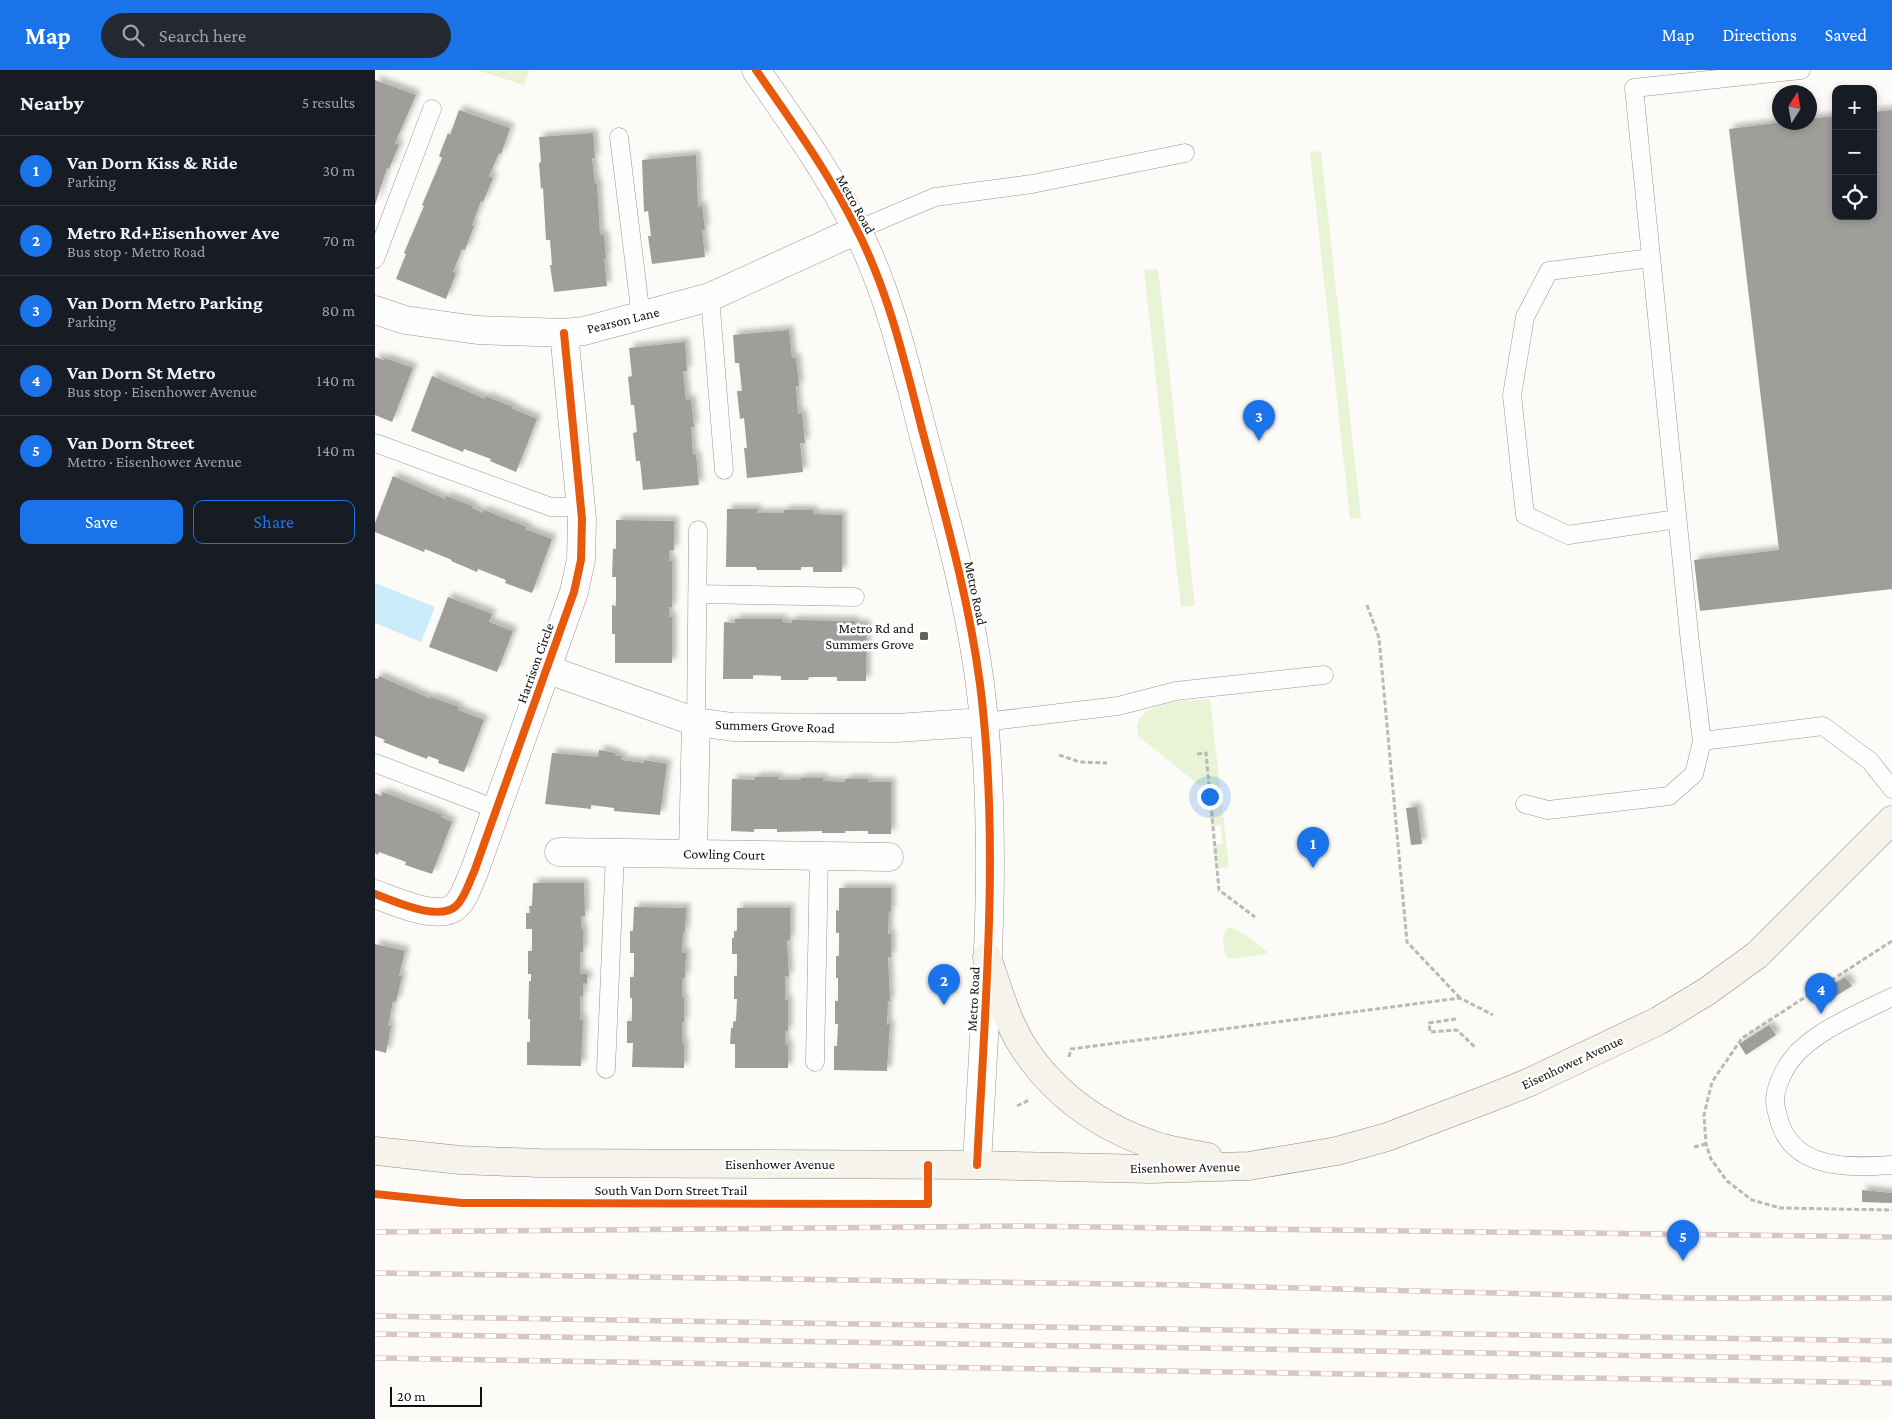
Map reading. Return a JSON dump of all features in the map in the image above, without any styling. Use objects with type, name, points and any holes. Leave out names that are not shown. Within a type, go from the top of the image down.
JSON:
[{"type":"main road","name":"Eisenhower Avenue","points":[[375,1151],[460,1160],[538,1163],[1151,1169],[1249,1166],[1337,1151],[1387,1137],[1530,1082],[1658,1021],[1706,992],[1757,955],[1892,820]]},
{"type":"main road","points":[[987,957],[1005,1007],[1022,1044],[1046,1078],[1077,1107],[1108,1126],[1163,1148],[1249,1166]]},
{"type":"street","name":"Metro Road","points":[[756,70],[811,150],[857,230],[876,274],[897,335],[949,531],[970,620],[984,722],[989,866],[987,957],[977,1166]]},
{"type":"street","name":"Pearson Lane","points":[[375,310],[405,320],[443,327],[564,333],[584,330],[641,317],[710,297],[857,230]]},
{"type":"street","name":"Harrison Circle","points":[[375,894],[418,910],[441,912],[456,907],[474,872],[574,592],[581,560],[582,519],[564,333]]},
{"type":"street","name":"Summers Grove Road","points":[[546,669],[696,722],[733,727],[887,728],[984,722]]},
{"type":"street","points":[[693,854],[696,722]]},
{"type":"street","name":"Cowling Court","points":[[559,852],[889,857]]},
{"type":"lane","points":[[1525,804],[1548,810],[1669,796],[1694,774],[1702,741],[1677,519],[1634,88],[1801,70]]},
{"type":"lane","points":[[375,259],[432,108]]},
{"type":"lane","points":[[619,137],[641,317]]},
{"type":"lane","points":[[857,230],[935,197],[1032,184],[1185,154]]},
{"type":"lane","points":[[1651,258],[1549,271],[1525,318],[1512,395],[1525,515],[1569,535],[1677,519]]},
{"type":"lane","points":[[710,297],[724,470]]},
{"type":"lane","points":[[375,443],[551,507],[581,507]]},
{"type":"lane","points":[[696,722],[698,530]]},
{"type":"lane","points":[[697,594],[855,597]]},
{"type":"lane","points":[[984,722],[1118,706],[1176,691],[1324,675]]},
{"type":"lane","points":[[1702,741],[1823,726],[1870,761],[1892,788]]},
{"type":"lane","points":[[375,763],[496,809]]},
{"type":"lane","points":[[606,1068],[615,853]]},
{"type":"lane","points":[[815,1062],[819,856]]},
{"type":"lane","points":[[1892,997],[1840,1022],[1815,1038],[1793,1057],[1782,1074],[1775,1101],[1779,1122],[1785,1138],[1809,1158],[1823,1163],[1862,1167],[1892,1165]]},
{"type":"path","points":[[1367,605],[1379,638],[1407,942],[1460,998],[1493,1015]]},
{"type":"path","points":[[1197,754],[1205,753],[1219,890],[1255,917]]},
{"type":"path","points":[[1059,755],[1081,762],[1107,763]]},
{"type":"path","points":[[1068,1063],[1071,1049],[1460,998]]},
{"type":"path","points":[[1456,1020],[1429,1023],[1430,1032],[1457,1030],[1476,1048]]},
{"type":"path","points":[[1695,1147],[1706,1144]]},
{"type":"green space","points":[[477,70],[529,70],[524,85]]},
{"type":"green space","points":[[1321,151],[1361,518],[1350,519],[1310,152]]},
{"type":"green space","points":[[1158,269],[1195,605],[1181,607],[1144,270]]},
{"type":"green space","points":[[1210,699],[1229,867],[1220,868],[1215,865],[1213,845],[1222,844],[1221,825],[1211,826],[1207,785],[1199,785],[1138,736],[1138,724],[1142,715],[1151,709],[1175,702]]},
{"type":"green space","points":[[1230,927],[1238,930],[1267,951],[1267,954],[1229,959],[1226,957],[1223,936]]},
{"type":"water","points":[[375,583],[435,607],[421,642],[375,623]]},
{"type":"building","points":[[375,80],[416,95],[395,143],[399,145],[389,169],[387,168],[375,205]]},
{"type":"building","points":[[459,110],[510,128],[501,154],[499,153],[489,176],[493,178],[483,202],[481,201],[465,250],[462,249],[453,272],[456,273],[446,299],[396,279],[406,254],[404,253],[424,206],[422,205],[442,158],[439,156],[448,133],[450,135]]},
{"type":"building","points":[[1892,110],[1892,589],[1700,611],[1694,560],[1779,550],[1729,129],[1772,123],[1772,130],[1817,130],[1817,118],[1832,116],[1832,220],[1877,220],[1877,112]]},
{"type":"building","points":[[593,133],[595,158],[592,158],[595,184],[597,183],[600,235],[604,235],[607,286],[554,292],[550,265],[552,265],[550,240],[546,240],[543,188],[541,189],[539,137]]},
{"type":"building","points":[[696,155],[698,207],[702,206],[705,230],[702,230],[705,257],[652,264],[648,236],[651,236],[648,211],[644,212],[642,160]]},
{"type":"building","points":[[789,330],[792,358],[796,358],[799,386],[796,386],[798,414],[802,413],[805,443],[800,443],[803,472],[747,478],[744,418],[740,419],[737,391],[742,391],[739,363],[735,363],[733,335]]},
{"type":"building","points":[[685,342],[687,371],[683,371],[686,400],[691,399],[694,427],[691,427],[693,455],[696,455],[699,485],[643,490],[640,461],[636,461],[633,433],[637,432],[634,405],[631,405],[628,377],[632,376],[629,348]]},
{"type":"building","points":[[375,357],[384,360],[385,358],[413,368],[392,422],[375,415]]},
{"type":"building","points":[[432,376],[485,399],[485,396],[513,407],[511,408],[537,419],[516,472],[490,461],[491,459],[464,449],[463,452],[411,431]]},
{"type":"building","points":[[393,476],[445,499],[446,496],[473,506],[472,508],[483,513],[484,510],[552,539],[532,593],[505,583],[506,580],[478,569],[477,572],[425,549],[424,552],[375,532],[375,523]]},
{"type":"building","points":[[727,509],[757,509],[757,513],[784,513],[784,510],[813,510],[813,514],[842,515],[842,572],[813,572],[813,567],[801,567],[801,570],[757,570],[756,567],[726,567]]},
{"type":"building","points":[[616,520],[674,521],[674,550],[669,550],[669,561],[672,561],[672,607],[669,607],[669,617],[672,617],[672,663],[615,663],[612,605],[616,606],[616,577],[612,577],[613,549],[616,549]]},
{"type":"building","points":[[448,597],[492,614],[489,622],[513,631],[497,672],[429,647]]},
{"type":"building","points":[[735,619],[782,619],[782,622],[792,623],[792,620],[855,621],[855,624],[866,624],[866,681],[837,681],[837,677],[781,680],[781,676],[753,675],[753,679],[723,679],[724,622],[735,623]]},
{"type":"building","points":[[379,676],[431,699],[431,697],[459,707],[458,710],[484,720],[464,772],[438,763],[439,760],[428,756],[427,759],[383,742],[385,740],[375,736],[375,678],[378,679]]},
{"type":"building","points":[[599,750],[615,753],[615,756],[622,756],[621,760],[644,763],[644,760],[667,764],[660,815],[614,811],[614,808],[591,805],[591,809],[545,804],[552,753],[598,757]]},
{"type":"building","points":[[755,777],[778,777],[778,780],[823,778],[823,781],[845,782],[845,779],[869,779],[868,782],[891,782],[891,834],[868,834],[868,831],[845,831],[845,833],[822,833],[822,831],[777,832],[777,829],[754,829],[754,832],[731,831],[732,779],[755,780]]},
{"type":"building","points":[[383,792],[442,815],[441,817],[452,822],[432,874],[405,865],[406,862],[379,852],[378,855],[375,853],[375,793],[381,796]]},
{"type":"building","points":[[1417,807],[1422,844],[1411,845],[1406,808]]},
{"type":"building","points":[[533,883],[584,883],[585,916],[581,916],[583,952],[580,952],[580,974],[587,974],[587,984],[583,983],[583,997],[580,996],[580,1020],[583,1020],[581,1066],[527,1065],[527,1042],[530,1042],[530,1019],[528,1019],[529,981],[531,981],[531,974],[528,974],[528,951],[532,951],[532,929],[526,929],[526,913],[530,913],[529,906],[532,906]]},
{"type":"building","points":[[839,888],[891,888],[888,934],[891,934],[891,957],[888,957],[890,1001],[888,1001],[887,1025],[890,1024],[887,1071],[834,1070],[834,1046],[837,1046],[838,1024],[835,1024],[835,1001],[838,1001],[836,956],[839,956],[839,933],[836,933],[836,910],[839,911]]},
{"type":"building","points":[[634,907],[686,908],[682,953],[686,953],[685,978],[682,978],[682,998],[684,998],[682,1043],[684,1044],[684,1068],[632,1067],[633,1043],[627,1043],[627,1021],[632,1021],[630,977],[634,977],[634,953],[630,953],[630,931],[633,931]]},
{"type":"building","points":[[737,908],[790,908],[790,940],[787,941],[789,977],[785,976],[785,1000],[788,1000],[788,1031],[785,1031],[785,1044],[788,1045],[788,1068],[735,1068],[735,1044],[730,1044],[731,1028],[733,1028],[733,1022],[736,1021],[737,999],[734,999],[734,976],[737,976],[737,954],[732,954],[732,938],[734,938],[734,931],[737,931]]},
{"type":"building","points":[[375,944],[405,951],[399,976],[402,976],[396,1002],[393,1001],[388,1026],[391,1026],[386,1053],[375,1050]]},
{"type":"building","points":[[1845,977],[1852,986],[1823,1004],[1816,995]]},
{"type":"building","points":[[1769,1025],[1776,1035],[1746,1055],[1739,1044]]},
{"type":"building","points":[[1862,1190],[1892,1193],[1892,1203],[1862,1202]]},
{"type":"railway","points":[[375,1232],[1019,1226],[1892,1237]]},
{"type":"railway","points":[[375,1273],[1185,1285],[1691,1298],[1892,1298]]},
{"type":"railway","points":[[375,1316],[1892,1341]]},
{"type":"railway","points":[[375,1334],[1892,1360]]},
{"type":"railway","points":[[375,1358],[1892,1383]]},
{"type":"cycle path","points":[[756,70],[834,188],[857,230],[879,280],[904,358],[970,622],[980,684],[986,744],[990,864],[987,985],[977,1165]]},
{"type":"cycle path","points":[[375,894],[416,909],[439,912],[456,906],[462,899],[474,872],[574,592],[581,560],[582,519],[564,333]]},
{"type":"cycle path","name":"South Van Dorn Street Trail","points":[[375,1194],[462,1203],[928,1204],[928,1165]]},
{"type":"place","name":"Van Dorn Metro Parking","points":[[1259,441]]},
{"type":"place","name":"Metro Rd and Summers Grove","points":[[924,636]]},
{"type":"place","name":"Van Dorn Kiss & Ride","points":[[1313,868]]},
{"type":"place","name":"Metro Rd+Eisenhower Ave","points":[[944,1005]]},
{"type":"place","name":"Van Dorn St Metro","points":[[1821,1014]]},
{"type":"place","name":"Van Dorn Street","points":[[1683,1261]]}]
